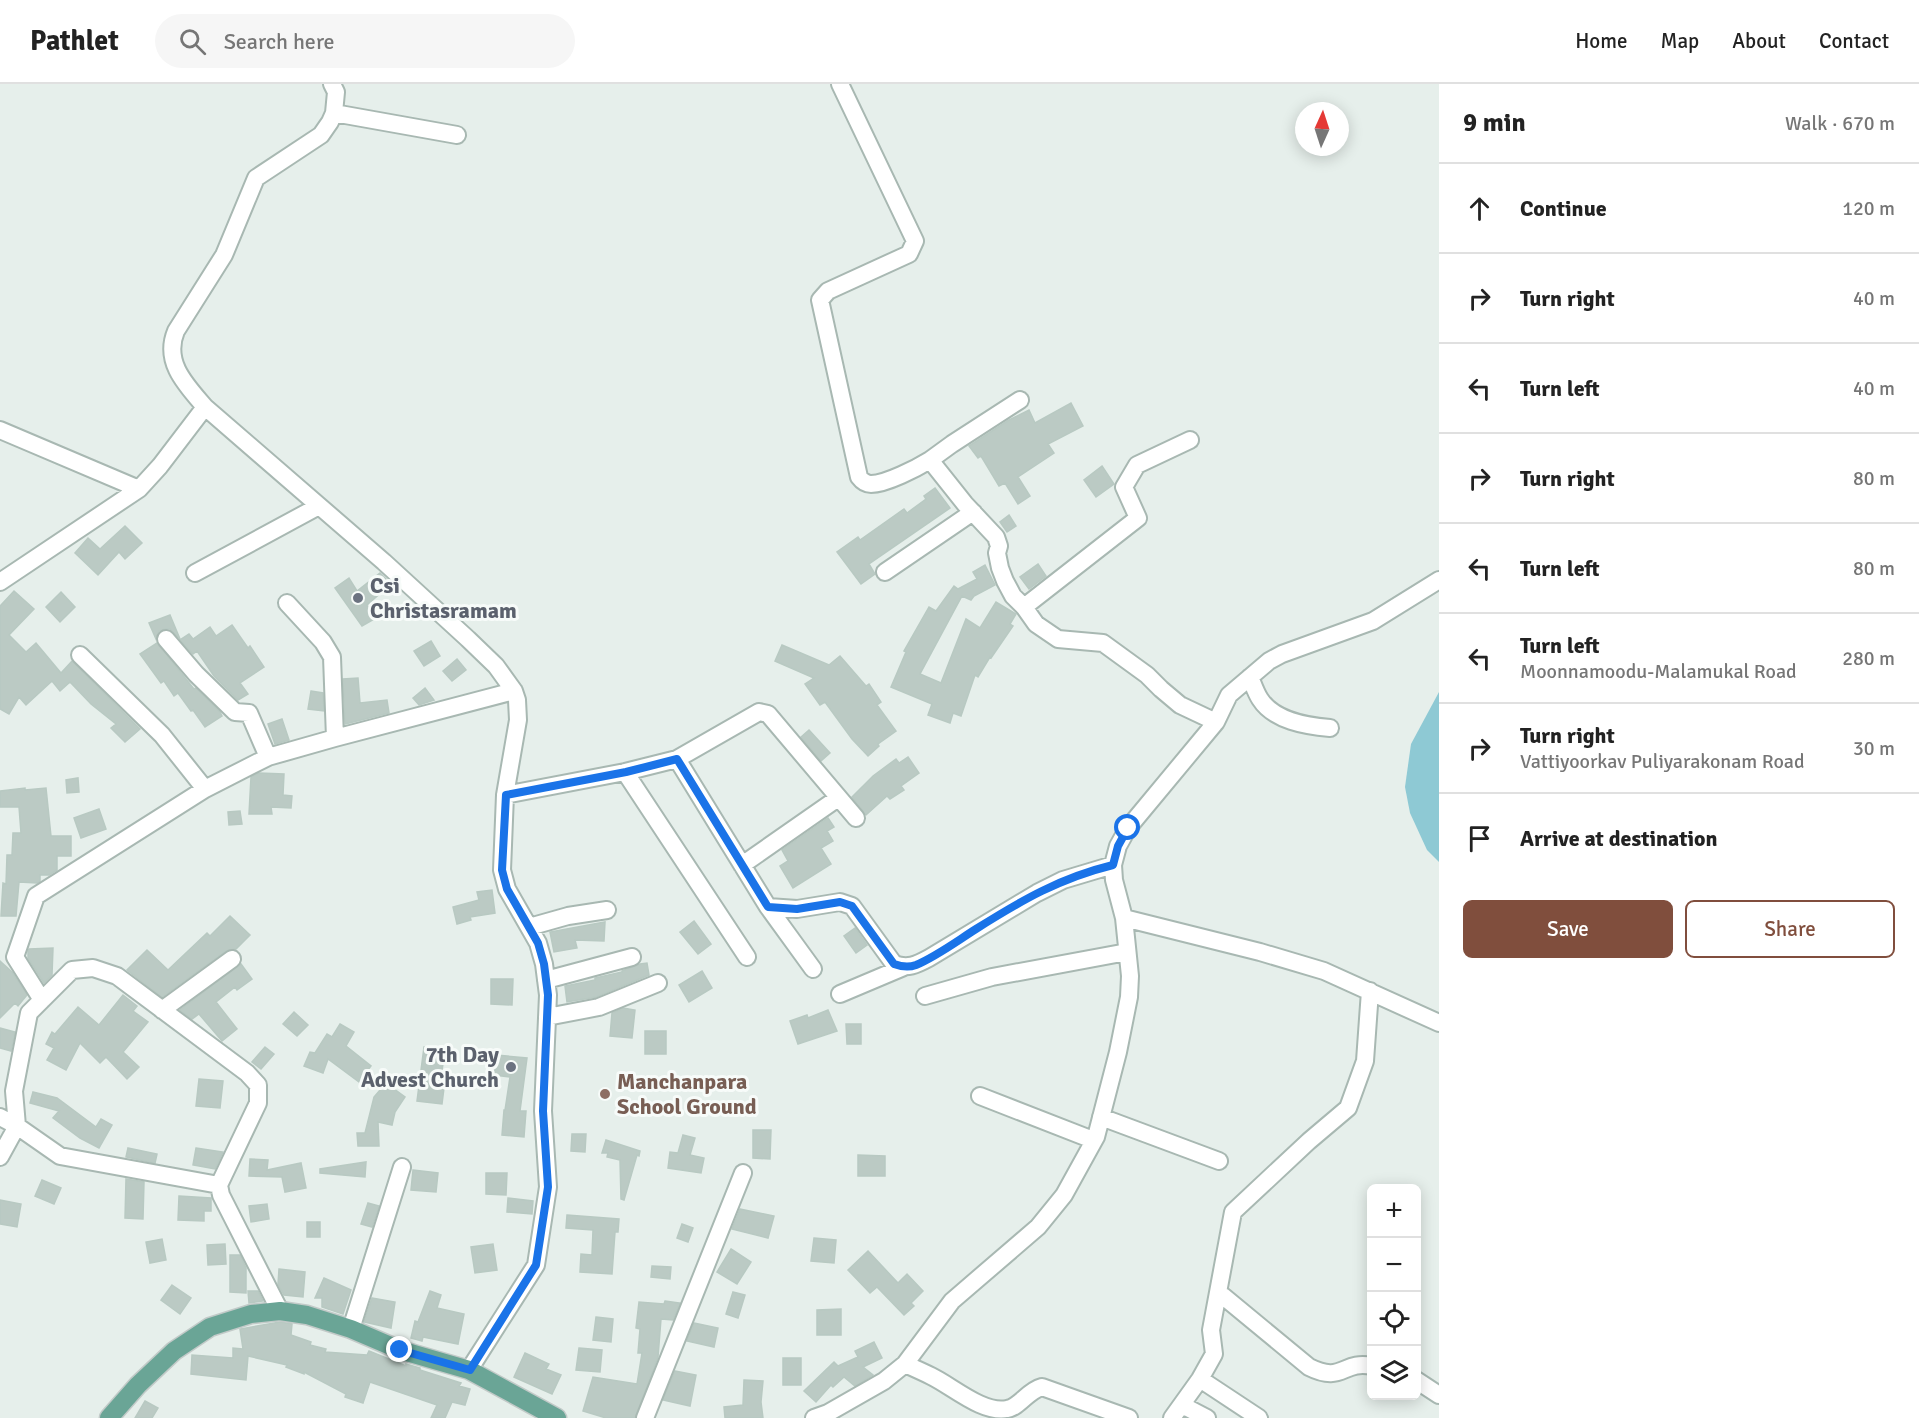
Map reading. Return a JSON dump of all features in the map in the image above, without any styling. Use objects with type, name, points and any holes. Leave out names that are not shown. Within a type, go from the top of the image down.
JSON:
[{"type":"main road","points":[[109,1418],[138,1385],[174,1351],[210,1326],[251,1314],[280,1311],[307,1315],[351,1329],[400,1350],[470,1370],[546,1415]]},
{"type":"street","points":[[332,84],[336,92],[334,112],[330,122],[321,135],[256,178],[224,255],[176,331],[171,349],[173,364],[205,407],[384,562],[468,639],[496,666],[514,691],[518,720],[506,795],[502,870],[507,889],[538,943],[544,964],[547,1017],[543,1111],[548,1187],[536,1265],[470,1370]]},
{"type":"street","points":[[840,84],[915,241],[909,254],[828,291],[820,300],[859,477],[865,483],[873,484],[908,473],[1020,400]]},
{"type":"street","points":[[334,112],[457,135]]},
{"type":"street","points":[[0,582],[138,489],[160,466],[205,407]]},
{"type":"street","points":[[0,430],[138,489]]},
{"type":"street","points":[[1024,606],[1138,518],[1124,487],[1137,465],[1190,440]]},
{"type":"street","points":[[930,460],[996,537],[999,546],[997,554],[1000,568],[1013,596],[1024,606],[1036,624],[1058,639],[1103,643],[1147,675],[1180,705],[1216,722]]},
{"type":"street","points":[[195,573],[319,506]]},
{"type":"street","points":[[885,572],[973,512]]},
{"type":"street","points":[[814,1418],[828,1413],[884,1381],[905,1364],[952,1301],[1038,1227],[1064,1195],[1093,1140],[1101,1117],[1129,997],[1130,976],[1124,918],[1114,880],[1113,865],[1118,846],[1128,828],[1216,722],[1229,695],[1269,661],[1282,654],[1373,621],[1439,580]]},
{"type":"street","points":[[288,603],[323,642],[332,657],[334,738]]},
{"type":"street","points":[[166,639],[196,675],[235,712],[249,713],[268,758]]},
{"type":"street","points":[[80,655],[162,735],[205,789]]},
{"type":"street","points":[[1250,677],[1260,699],[1268,708],[1284,718],[1330,728]]},
{"type":"street","points":[[42,1000],[15,957],[36,896],[205,789],[268,758],[334,738],[514,691]]},
{"type":"street","points":[[506,795],[626,772],[677,759],[759,712],[766,712],[856,818]]},
{"type":"street","points":[[677,759],[768,907],[813,969]]},
{"type":"street","points":[[626,772],[747,957]]},
{"type":"street","points":[[742,865],[838,798]]},
{"type":"street","points":[[840,994],[904,967],[915,966],[1054,884],[1113,865]]},
{"type":"street","points":[[768,907],[797,909],[840,902],[852,906],[894,964],[904,967]]},
{"type":"street","points":[[529,927],[607,910]]},
{"type":"street","points":[[1124,918],[1260,952],[1324,971],[1439,1023]]},
{"type":"street","points":[[925,996],[992,977],[1127,952]]},
{"type":"street","points":[[546,980],[632,957]]},
{"type":"street","points":[[162,1010],[232,958]]},
{"type":"street","points":[[0,1158],[17,1126],[14,1091],[29,1013],[72,970],[93,968],[117,976],[247,1073],[258,1085],[258,1103],[219,1185],[221,1195],[280,1311]]},
{"type":"street","points":[[547,1017],[599,1006],[658,983]]},
{"type":"street","points":[[1207,1418],[1177,1411],[1200,1379],[1214,1354],[1211,1330],[1233,1212],[1348,1108],[1365,1060],[1370,991]]},
{"type":"street","points":[[980,1096],[1093,1140]]},
{"type":"street","points":[[0,1117],[60,1156],[219,1185]]},
{"type":"street","points":[[1101,1117],[1219,1161]]},
{"type":"street","points":[[351,1329],[402,1167]]},
{"type":"street","points":[[645,1418],[743,1173]]},
{"type":"street","points":[[1223,1296],[1309,1367],[1317,1371],[1327,1375],[1338,1374],[1350,1367],[1367,1366]]},
{"type":"street","points":[[905,1364],[995,1410],[1012,1408],[1034,1389],[1042,1387],[1129,1418]]},
{"type":"street","points":[[1200,1379],[1259,1418]]},
{"type":"street","points":[[1421,1383],[1439,1395]]},
{"type":"water","points":[[1439,692],[1439,862],[1427,850],[1410,813],[1405,787],[1411,744]]},
{"type":"building","points":[[1071,403],[1083,426],[1048,444],[1054,453],[1018,477],[1030,496],[1018,504],[1005,483],[999,486],[981,456],[978,458],[969,446],[1029,410],[1035,423]]},
{"type":"building","points":[[1102,466],[1114,484],[1096,497],[1084,480]]},
{"type":"building","points":[[935,488],[950,508],[869,564],[875,574],[861,584],[837,552],[858,537],[860,540],[904,509],[907,513],[926,499],[924,496]]},
{"type":"building","points":[[1009,515],[1016,526],[1007,532],[1000,522]]},
{"type":"building","points":[[125,526],[142,543],[125,559],[119,552],[98,575],[75,553],[88,538],[100,549]]},
{"type":"building","points":[[1038,564],[1046,576],[1029,589],[1020,577]]},
{"type":"building","points":[[985,565],[995,585],[974,596],[971,600],[962,596],[920,674],[941,683],[966,619],[980,628],[996,602],[1016,614],[1010,624],[1013,626],[978,677],[975,675],[961,716],[953,713],[950,723],[928,715],[932,704],[891,687],[906,652],[904,651],[929,607],[936,611],[954,586],[958,589],[977,579],[973,572]]},
{"type":"building","name":"Csi Christasramam","points":[[380,573],[391,584],[367,605],[376,618],[362,626],[335,588],[349,578],[357,591]]},
{"type":"building","points":[[14,591],[34,609],[9,635],[26,652],[36,643],[61,673],[72,661],[140,729],[125,742],[111,728],[116,724],[91,704],[70,682],[60,691],[52,681],[26,705],[19,697],[9,714],[0,709],[0,606]]},
{"type":"building","points":[[61,592],[75,607],[60,622],[46,607]]},
{"type":"building","points":[[170,615],[180,639],[170,629],[165,629],[159,631],[156,639],[149,623]]},
{"type":"building","points":[[232,625],[264,667],[240,683],[248,694],[238,700],[214,676],[197,651],[193,654],[180,640],[189,634],[193,639],[210,627],[216,636]]},
{"type":"building","points":[[431,641],[440,656],[424,666],[414,651]]},
{"type":"building","points":[[157,643],[194,689],[196,688],[222,716],[205,727],[178,693],[174,696],[164,681],[161,683],[140,654]]},
{"type":"building","points":[[782,645],[829,665],[840,656],[866,686],[869,684],[881,702],[877,705],[896,731],[878,744],[879,746],[868,756],[852,739],[825,702],[820,705],[805,684],[814,678],[775,661]]},
{"type":"building","points":[[457,659],[466,670],[452,681],[443,671]]},
{"type":"building","points":[[358,678],[360,703],[387,700],[389,713],[345,724],[343,679]]},
{"type":"building","points":[[425,688],[434,700],[419,705],[413,698]]},
{"type":"building","points":[[311,691],[323,693],[324,711],[308,709]]},
{"type":"building","points":[[282,719],[289,740],[275,744],[268,724]]},
{"type":"building","points":[[809,730],[830,753],[821,761],[801,737]]},
{"type":"building","points":[[908,757],[919,773],[901,786],[904,790],[890,799],[887,796],[866,815],[852,797],[873,776],[896,759],[899,763]]},
{"type":"building","points":[[259,773],[284,774],[283,795],[292,796],[291,808],[271,807],[272,814],[249,814],[251,777]]},
{"type":"building","points":[[78,778],[79,792],[67,793],[66,780]]},
{"type":"building","points":[[25,788],[25,790],[46,788],[51,836],[71,836],[71,856],[57,856],[57,870],[49,875],[40,875],[40,881],[37,883],[19,882],[16,916],[1,916],[3,883],[6,884],[7,855],[12,855],[13,833],[21,833],[19,807],[0,807],[0,791]]},
{"type":"building","points":[[99,809],[106,829],[81,838],[74,818]]},
{"type":"building","points":[[240,811],[242,824],[229,825],[228,812]]},
{"type":"building","points":[[828,818],[834,827],[827,831],[833,841],[821,848],[831,864],[793,888],[780,866],[788,861],[782,850]]},
{"type":"building","points":[[492,890],[495,913],[470,917],[471,920],[457,924],[453,907],[479,900],[477,892]]},
{"type":"building","points":[[230,916],[250,935],[236,949],[226,951],[162,997],[127,970],[147,950],[168,970],[207,933],[210,936]]},
{"type":"building","points":[[694,921],[711,944],[698,954],[680,932]]},
{"type":"building","points":[[605,922],[604,941],[575,940],[577,948],[554,952],[550,932]]},
{"type":"building","points":[[855,928],[867,945],[856,953],[844,936]]},
{"type":"building","points":[[53,948],[52,975],[44,983],[28,958],[28,951],[29,949]]},
{"type":"building","points":[[0,961],[12,972],[27,995],[18,1006],[15,1003],[0,1018]]},
{"type":"building","points":[[647,963],[649,975],[596,997],[567,1002],[565,986],[595,980],[595,978]]},
{"type":"building","points":[[241,964],[252,979],[237,990],[235,987],[216,1002],[237,1029],[222,1041],[199,1014],[192,1019],[180,1010]]},
{"type":"building","points":[[702,971],[712,988],[689,1002],[679,985]]},
{"type":"building","points":[[491,979],[513,979],[512,1005],[491,1004]]},
{"type":"building","points":[[123,995],[137,1006],[133,1011],[148,1022],[123,1052],[139,1067],[127,1079],[106,1057],[100,1063],[80,1043],[66,1070],[47,1060],[54,1048],[46,1044],[52,1032],[55,1034],[78,1007],[99,1025]]},
{"type":"building","points":[[623,1008],[635,1010],[632,1038],[610,1036],[612,1013]]},
{"type":"building","points":[[828,1010],[837,1031],[798,1044],[790,1021],[807,1015],[808,1018]]},
{"type":"building","points":[[294,1012],[308,1025],[297,1036],[283,1024]]},
{"type":"building","points":[[340,1024],[354,1032],[346,1046],[371,1066],[359,1082],[328,1059],[323,1073],[304,1066],[310,1052],[315,1053],[327,1034],[332,1037]]},
{"type":"building","points":[[846,1024],[861,1024],[861,1044],[847,1044]]},
{"type":"building","points":[[0,1028],[15,1032],[11,1051],[0,1048]]},
{"type":"building","points":[[645,1031],[666,1031],[666,1054],[645,1054]]},
{"type":"building","points":[[265,1047],[274,1054],[261,1069],[252,1062]]},
{"type":"building","points":[[424,1047],[445,1049],[442,1071],[446,1072],[442,1104],[417,1101]]},
{"type":"building","points":[[496,1055],[527,1058],[520,1111],[526,1111],[524,1137],[502,1135],[510,1077],[494,1075]]},
{"type":"building","points":[[199,1079],[223,1081],[220,1108],[196,1106]]},
{"type":"building","points":[[386,1083],[405,1097],[395,1112],[392,1125],[378,1122],[379,1146],[358,1146],[357,1133],[365,1133],[374,1097]]},
{"type":"building","points":[[33,1092],[57,1098],[96,1127],[101,1119],[112,1125],[99,1148],[80,1138],[53,1118],[59,1111],[30,1103]]},
{"type":"building","points":[[753,1130],[771,1130],[770,1159],[753,1158]]},
{"type":"building","points":[[572,1134],[586,1134],[585,1152],[571,1151]]},
{"type":"building","points":[[683,1135],[695,1138],[690,1155],[704,1158],[701,1173],[668,1168],[670,1152],[678,1153]]},
{"type":"building","points":[[606,1140],[640,1151],[624,1200],[621,1199],[620,1160],[607,1157],[608,1153],[602,1153]]},
{"type":"building","points":[[128,1148],[157,1154],[155,1163],[126,1157]]},
{"type":"building","points":[[196,1148],[223,1152],[215,1169],[193,1165]]},
{"type":"building","points":[[858,1155],[885,1156],[885,1176],[858,1176]]},
{"type":"building","points":[[250,1159],[268,1160],[267,1170],[301,1163],[306,1188],[285,1192],[282,1177],[249,1176]]},
{"type":"building","points":[[366,1162],[365,1177],[320,1173],[320,1169]]},
{"type":"building","points":[[413,1170],[438,1173],[436,1192],[411,1190]]},
{"type":"building","points":[[486,1173],[507,1173],[506,1195],[486,1194]]},
{"type":"building","points":[[126,1179],[144,1182],[143,1219],[125,1218]]},
{"type":"building","points":[[42,1180],[61,1188],[54,1204],[35,1196]]},
{"type":"building","points":[[179,1196],[211,1198],[211,1211],[204,1211],[204,1221],[178,1220]]},
{"type":"building","points":[[508,1198],[533,1201],[532,1214],[507,1212]]},
{"type":"building","points":[[0,1200],[21,1204],[17,1227],[0,1224]]},
{"type":"building","points":[[368,1203],[379,1206],[372,1227],[361,1224]]},
{"type":"building","points":[[267,1204],[269,1219],[251,1222],[249,1206]]},
{"type":"building","points":[[740,1209],[774,1216],[768,1238],[732,1229]]},
{"type":"building","points":[[567,1215],[619,1219],[618,1232],[615,1232],[612,1274],[580,1272],[581,1254],[592,1255],[593,1230],[566,1228]]},
{"type":"building","points":[[307,1222],[320,1222],[320,1237],[307,1237]]},
{"type":"building","points":[[682,1224],[693,1228],[688,1242],[677,1238]]},
{"type":"building","points":[[814,1238],[836,1240],[834,1263],[811,1261]]},
{"type":"building","points":[[162,1239],[166,1260],[150,1263],[146,1242]]},
{"type":"building","points":[[225,1244],[226,1264],[208,1265],[207,1245]]},
{"type":"building","points":[[493,1244],[497,1270],[475,1273],[471,1247]]},
{"type":"building","points":[[731,1249],[751,1262],[737,1284],[717,1272]]},
{"type":"building","points":[[868,1251],[898,1283],[907,1274],[923,1291],[911,1303],[914,1306],[904,1315],[877,1287],[870,1293],[848,1270]]},
{"type":"building","points":[[230,1255],[240,1255],[246,1268],[246,1293],[230,1292]]},
{"type":"building","points":[[652,1266],[671,1267],[670,1279],[651,1277]]},
{"type":"building","points":[[279,1269],[305,1272],[303,1297],[284,1295],[278,1284]]},
{"type":"building","points":[[324,1278],[351,1290],[343,1314],[322,1307],[322,1298],[315,1298]]},
{"type":"building","points":[[172,1285],[191,1298],[180,1314],[161,1300]]},
{"type":"building","points":[[248,1291],[258,1291],[263,1301],[249,1303]]},
{"type":"building","points":[[430,1291],[441,1295],[437,1308],[464,1314],[458,1344],[423,1337],[422,1341],[411,1338],[415,1321],[418,1322]]},
{"type":"building","points":[[733,1292],[745,1295],[738,1318],[726,1314]]},
{"type":"building","points":[[372,1298],[395,1302],[391,1328],[364,1322]]},
{"type":"building","points":[[665,1301],[680,1303],[673,1320],[661,1319],[658,1357],[635,1418],[606,1418],[583,1411],[593,1377],[637,1384],[642,1353],[638,1353],[640,1329],[636,1328],[639,1302],[664,1304]]},
{"type":"building","points":[[841,1309],[841,1335],[817,1335],[817,1310]]},
{"type":"building","points":[[596,1317],[613,1319],[611,1342],[593,1340]]},
{"type":"building","points":[[280,1322],[292,1324],[291,1335],[311,1342],[310,1345],[326,1349],[325,1352],[367,1355],[369,1351],[406,1366],[406,1364],[420,1368],[420,1370],[461,1383],[459,1386],[470,1389],[465,1405],[452,1402],[445,1418],[431,1418],[437,1405],[370,1382],[363,1403],[345,1397],[346,1394],[304,1372],[304,1374],[286,1367],[287,1365],[248,1356],[246,1380],[191,1374],[192,1355],[233,1358],[233,1348],[243,1349],[240,1329]]},
{"type":"building","points":[[694,1323],[718,1328],[714,1347],[687,1341]]},
{"type":"building","points":[[874,1342],[882,1358],[863,1367],[873,1375],[855,1386],[844,1377],[833,1387],[831,1385],[816,1402],[804,1391],[834,1362],[838,1366],[858,1357],[855,1351]]},
{"type":"building","points":[[579,1348],[602,1350],[600,1372],[576,1370]]},
{"type":"building","points":[[525,1353],[549,1364],[546,1369],[561,1375],[552,1394],[514,1377]]},
{"type":"building","points":[[783,1358],[801,1358],[801,1385],[783,1385]]},
{"type":"building","points":[[675,1371],[696,1375],[690,1406],[663,1400]]},
{"type":"building","points":[[744,1380],[763,1381],[761,1402],[763,1418],[725,1418],[724,1407],[743,1405]]},
{"type":"building","points":[[145,1401],[158,1408],[152,1418],[135,1418]]},
{"type":"place","name":"Csi Christasramam","points":[[358,598]]},
{"type":"place","name":"7th Day Advest Church","points":[[511,1067]]},
{"type":"place","name":"Manchanpara School Ground","points":[[605,1094]]},
{"type":"route","points":[[400,1350],[470,1370],[536,1265],[548,1187],[543,1111],[548,995],[544,964],[538,943],[507,889],[502,870],[506,795],[626,772],[677,759],[768,907],[797,909],[840,902],[852,906],[894,964],[904,967],[915,966],[1037,892],[1063,880],[1113,865],[1118,846],[1128,828]]}]
